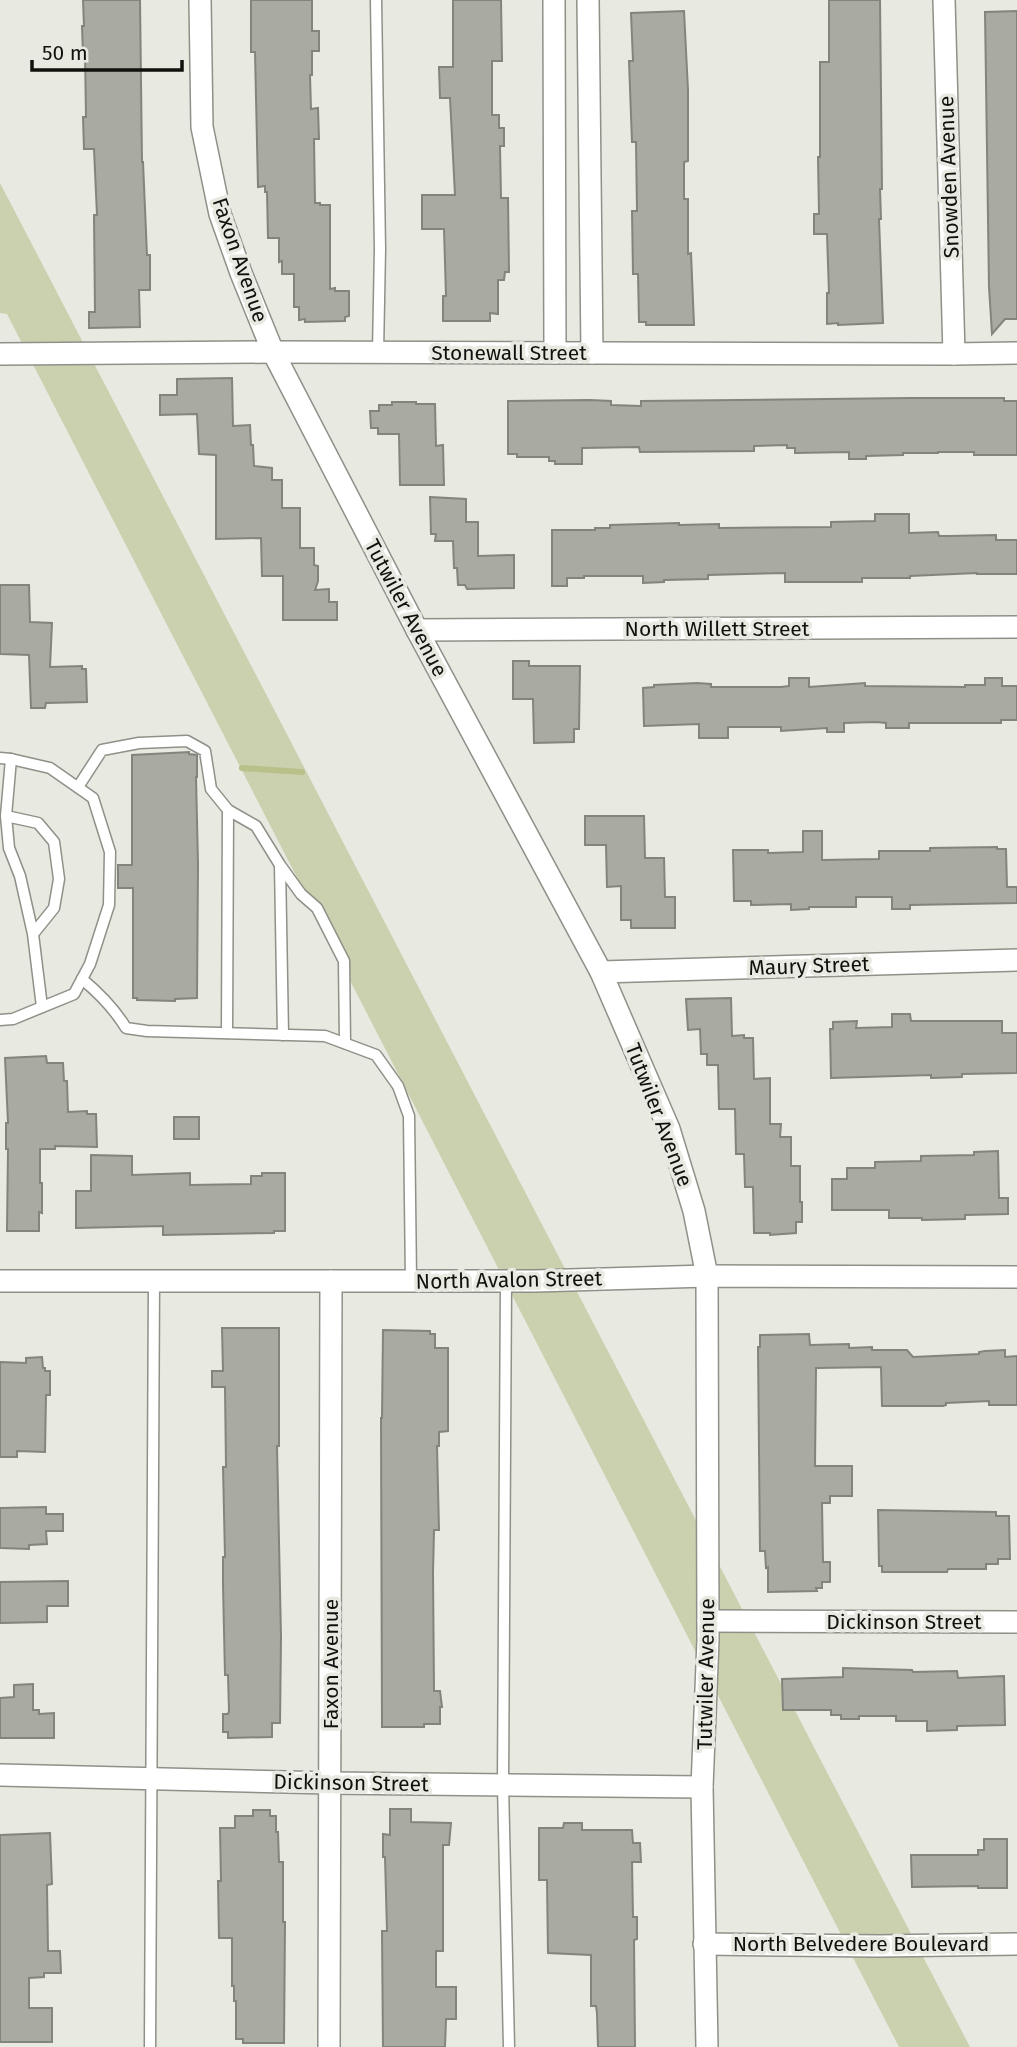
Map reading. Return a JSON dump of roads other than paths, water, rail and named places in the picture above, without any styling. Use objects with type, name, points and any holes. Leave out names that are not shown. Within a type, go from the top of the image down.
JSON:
[{"type":"street","name":"Faxon Avenue","points":[[200,0],[202,127],[220,214],[273,352]]},
{"type":"street","points":[[554,0],[555,353]]},
{"type":"street","points":[[588,0],[592,353]]},
{"type":"street","name":"Snowden Avenue","points":[[944,0],[954,354]]},
{"type":"street","name":"Tutwiler Avenue","points":[[273,352],[417,630],[601,972],[669,1129],[694,1211],[707,1276],[708,1621],[702,1787],[707,2047]]},
{"type":"street","name":"Stonewall Street","points":[[0,354],[1017,353]]},
{"type":"street","name":"North Willett Street","points":[[417,630],[1017,627]]},
{"type":"street","name":"Maury Street","points":[[601,972],[1017,960]]},
{"type":"street","name":"North Avalon Street","points":[[0,1281],[411,1281],[707,1276],[1017,1277]]},
{"type":"street","name":"Faxon Avenue","points":[[329,2047],[331,1281]]},
{"type":"street","name":"Dickinson Street","points":[[708,1621],[1017,1622]]},
{"type":"street","name":"Dickinson Street","points":[[0,1775],[330,1783],[702,1787]]},
{"type":"street","name":"North Belvedere Boulevard","points":[[704,1944],[1017,1944]]},
{"type":"lane","points":[[376,0],[380,249],[378,352]]},
{"type":"lane","points":[[78,788],[102,750],[139,743],[187,741],[205,751],[211,789],[228,810],[256,826],[279,865],[301,894],[317,908],[344,961],[345,1043]]},
{"type":"lane","points":[[0,1020],[13,1020],[74,994],[90,964],[109,905],[110,852],[93,798],[50,768],[6,758],[9,848],[20,876],[33,934],[42,1007]]},
{"type":"lane","points":[[227,1033],[228,810]]},
{"type":"lane","points":[[6,816],[38,823],[54,842],[59,879],[54,908],[33,934]]},
{"type":"lane","points":[[279,865],[283,1035]]},
{"type":"lane","points":[[82,979],[115,1009],[126,1028],[147,1031],[326,1035],[376,1055],[398,1086],[409,1115],[411,1281]]},
{"type":"lane","points":[[506,1280],[503,1785],[509,2047]]},
{"type":"lane","points":[[150,2047],[155,1281]]},
{"type":"waterway","points":[[242,768],[302,772]]}]
